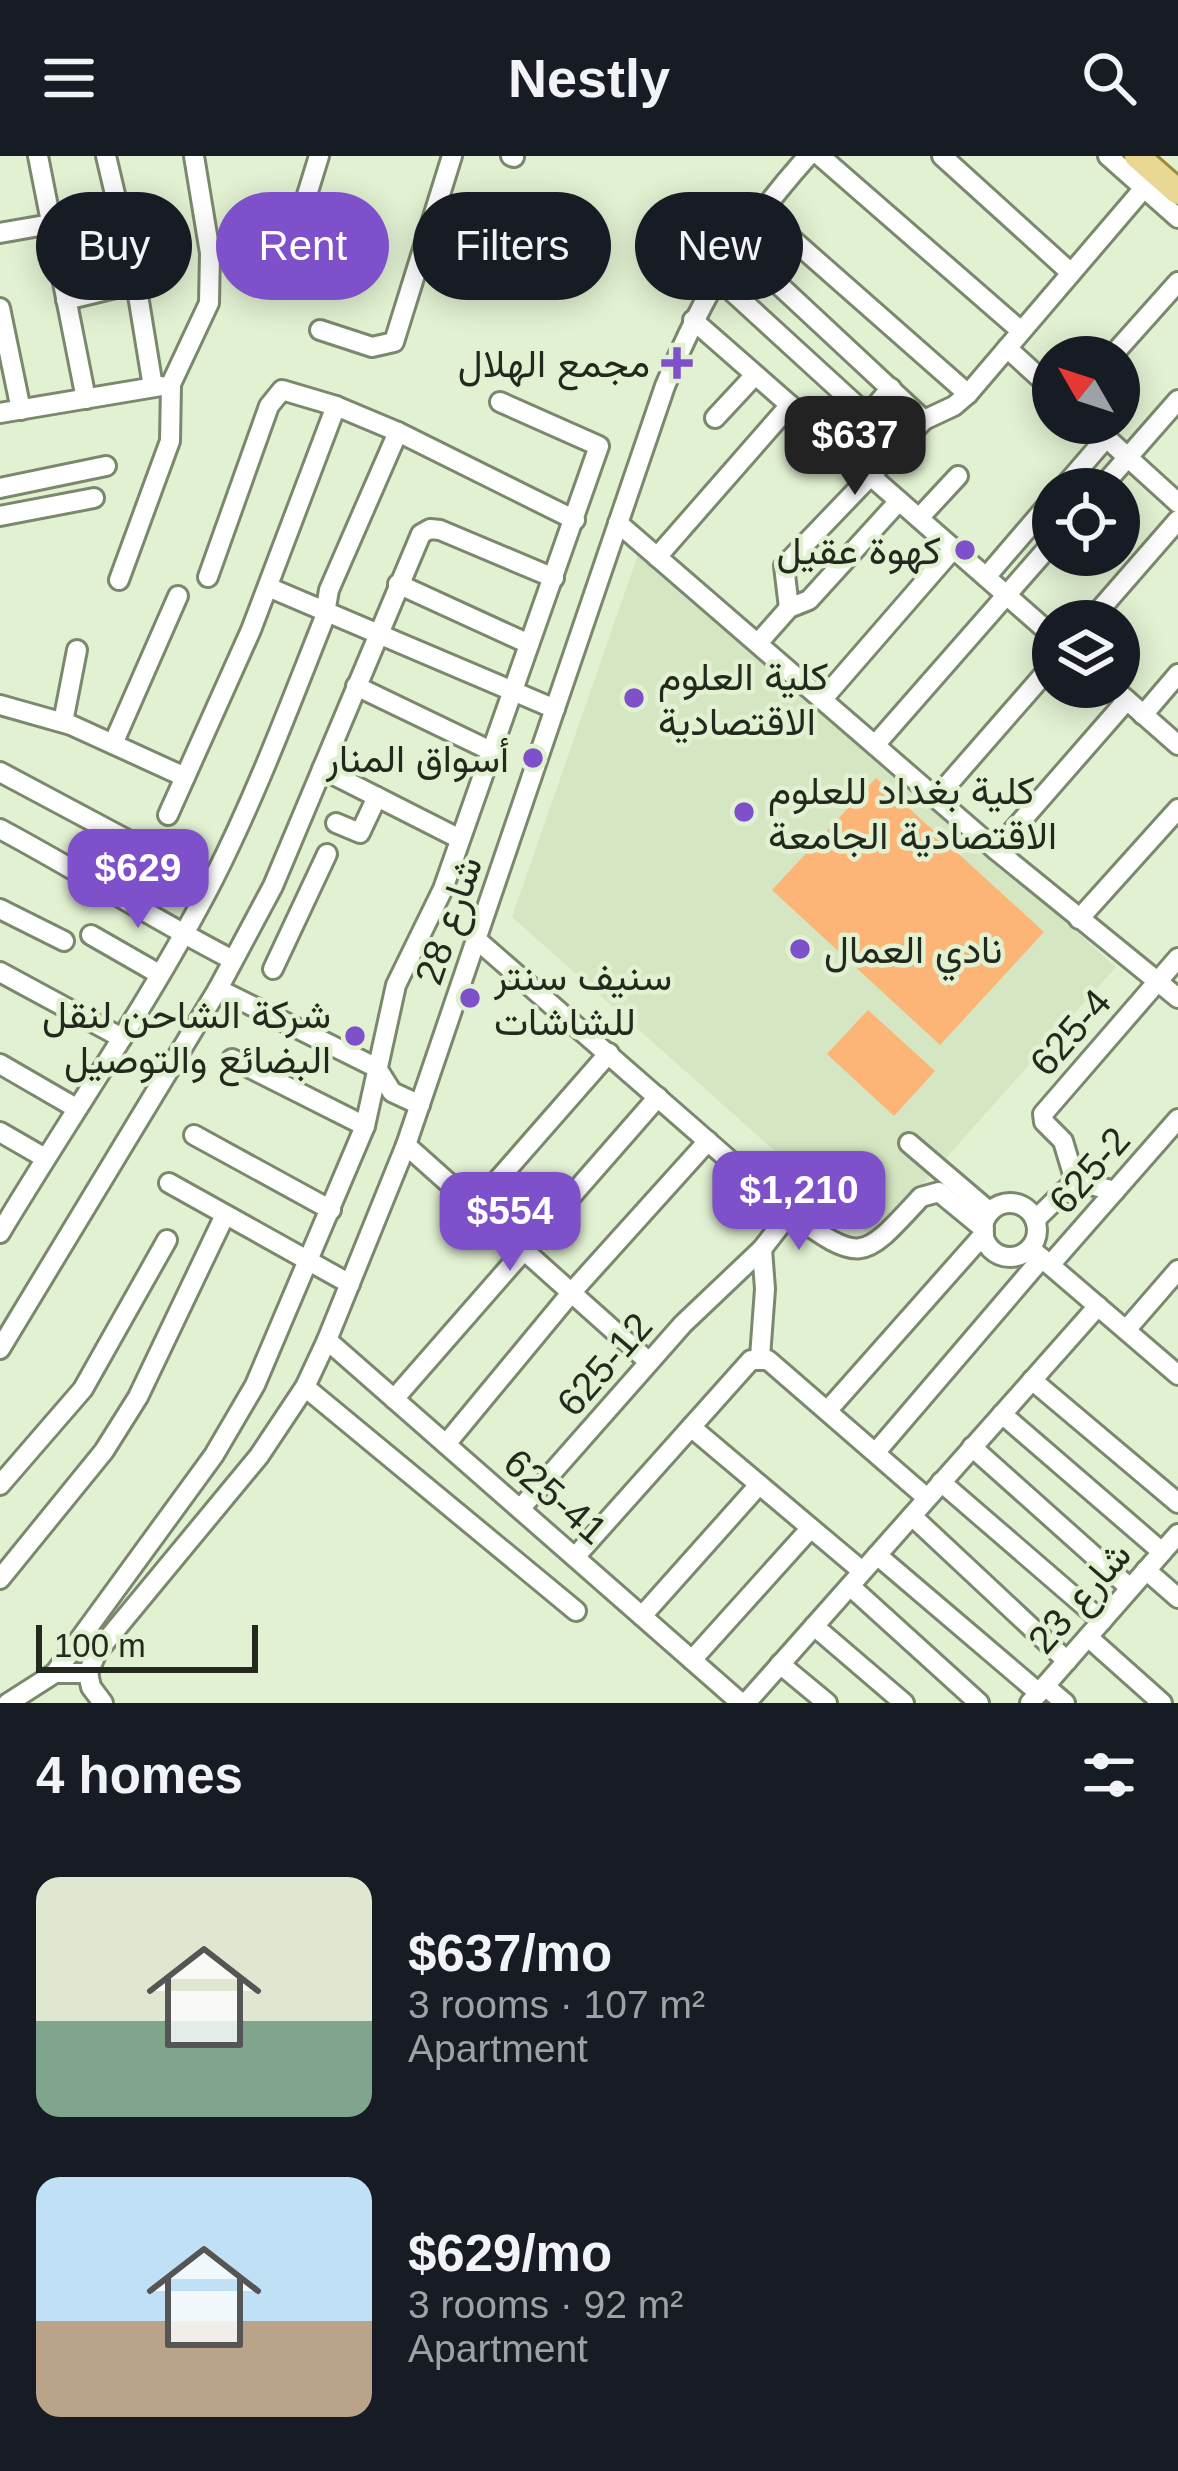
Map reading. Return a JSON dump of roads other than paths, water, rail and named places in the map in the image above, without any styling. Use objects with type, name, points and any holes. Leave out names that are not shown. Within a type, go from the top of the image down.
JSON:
[{"type":"main road","points":[[1128,166],[1178,192]]},
{"type":"street","points":[[38,156],[45,192]]},
{"type":"street","points":[[106,156],[115,192]]},
{"type":"street","points":[[162,386],[208,303],[211,253],[194,156]]},
{"type":"street","points":[[309,192],[319,156]]},
{"type":"street","points":[[320,330],[373,347],[394,342],[452,156]]},
{"type":"street","name":"شارع 28","points":[[775,192],[808,156]]},
{"type":"street","points":[[820,156],[1021,331]]},
{"type":"street","points":[[942,156],[1071,273]]},
{"type":"street","points":[[789,608],[784,566],[924,420],[968,394],[1071,273],[1128,166],[1178,218]]},
{"type":"street","points":[[0,233],[36,227]]},
{"type":"street","points":[[803,249],[968,394]]},
{"type":"street","points":[[1130,336],[1178,282]]},
{"type":"street","points":[[66,300],[86,399]]},
{"type":"street","points":[[119,580],[170,441],[140,300]]},
{"type":"street","name":"شارع 28","points":[[88,1673],[97,1652],[259,1456],[305,1387],[327,1340],[406,1145],[665,386],[703,300]]},
{"type":"street","points":[[742,300],[867,415]]},
{"type":"street","points":[[796,300],[924,420]]},
{"type":"street","points":[[0,308],[21,410]]},
{"type":"street","points":[[693,320],[1032,617]]},
{"type":"street","points":[[1007,348],[1032,371]]},
{"type":"street","points":[[716,418],[755,375]]},
{"type":"street","points":[[0,413],[162,386]]},
{"type":"street","points":[[839,448],[891,388]]},
{"type":"street","points":[[208,578],[275,397],[282,390],[398,432],[575,520]]},
{"type":"street","points":[[1118,468],[1178,400]]},
{"type":"street","points":[[8,1703],[55,1673],[234,1426],[365,1126],[396,985],[435,908],[599,446],[500,402]]},
{"type":"street","points":[[657,557],[790,405]]},
{"type":"street","points":[[168,815],[268,587],[336,406]]},
{"type":"street","points":[[0,1232],[8,1201],[45,1158],[122,1038],[210,884],[254,795],[329,590],[398,432]]},
{"type":"street","points":[[1080,468],[1101,444]]},
{"type":"street","points":[[1113,444],[1178,503]]},
{"type":"street","points":[[0,488],[106,466]]},
{"type":"street","points":[[919,518],[958,476]]},
{"type":"street","points":[[0,516],[94,498]]},
{"type":"street","points":[[758,643],[789,608],[808,600],[899,501]]},
{"type":"street","points":[[1108,600],[1178,520]]},
{"type":"street","points":[[618,523],[996,850],[1178,998]]},
{"type":"street","points":[[986,577],[1032,523]]},
{"type":"street","points":[[0,1349],[218,989],[266,900],[415,543],[430,529],[554,578]]},
{"type":"street","points":[[822,700],[953,548]]},
{"type":"street","points":[[875,745],[1032,566]]},
{"type":"street","points":[[398,584],[529,644]]},
{"type":"street","points":[[268,587],[555,709]]},
{"type":"street","points":[[113,744],[178,596]]},
{"type":"street","points":[[64,722],[77,650]]},
{"type":"street","points":[[1143,715],[1178,674]]},
{"type":"street","points":[[356,686],[490,751]]},
{"type":"street","points":[[936,798],[1032,688]]},
{"type":"street","points":[[0,705],[64,722],[185,777]]},
{"type":"street","points":[[996,850],[1108,708]]},
{"type":"street","points":[[1135,708],[1178,745]]},
{"type":"street","points":[[322,770],[460,839]]},
{"type":"street","points":[[0,772],[210,884]]},
{"type":"street","points":[[337,823],[360,833],[377,797]]},
{"type":"street","points":[[1079,919],[1178,809]]},
{"type":"street","points":[[0,829],[233,960]]},
{"type":"street","points":[[273,969],[327,854]]},
{"type":"street","points":[[266,900],[299,915]]},
{"type":"street","points":[[0,909],[64,941]]},
{"type":"street","points":[[91,935],[159,974]]},
{"type":"street","points":[[476,940],[790,1213],[839,1248],[859,1250],[878,1244],[921,1197],[939,1192],[986,1225]]},
{"type":"street","name":"625-4","points":[[1075,1181],[1063,1141],[1044,1123],[1043,1114],[1178,958]]},
{"type":"street","points":[[0,972],[122,1038]]},
{"type":"street","points":[[218,989],[380,1071],[392,1092],[420,1105]]},
{"type":"street","points":[[475,1206],[609,1053]]},
{"type":"street","points":[[232,1059],[365,1126]]},
{"type":"street","points":[[0,1064],[76,1108]]},
{"type":"street","points":[[394,1399],[658,1097]]},
{"type":"street","name":"625-2","points":[[876,1452],[1041,1257],[1115,1191],[1178,1119]]},
{"type":"street","points":[[0,1132],[45,1158]]},
{"type":"street","points":[[194,1135],[332,1210]]},
{"type":"street","points":[[446,1444],[572,1292],[708,1141]]},
{"type":"street","points":[[909,1143],[986,1225],[998,1254],[1041,1257]]},
{"type":"street","points":[[406,1145],[649,1362]]},
{"type":"street","points":[[1035,1220],[1075,1181],[1115,1191]]},
{"type":"street","points":[[169,1183],[350,1284]]},
{"type":"street","points":[[828,1410],[1006,1203],[1015,1204],[1035,1220],[1041,1257],[1178,1375]]},
{"type":"street","name":"625-12","points":[[520,1509],[682,1324],[762,1249],[790,1213]]},
{"type":"street","points":[[0,1579],[104,1451],[138,1396],[225,1215]]},
{"type":"street","points":[[0,1485],[83,1389],[166,1240]]},
{"type":"street","points":[[760,1357],[765,1289],[762,1249]]},
{"type":"street","points":[[1126,1330],[1178,1270]]},
{"type":"street","points":[[743,1703],[1097,1306]]},
{"type":"street","name":"625-41","points":[[327,1340],[743,1703]]},
{"type":"street","points":[[575,1557],[752,1360],[760,1357],[876,1452],[934,1490],[1102,1621]]},
{"type":"street","points":[[1032,1380],[1178,1503]]},
{"type":"street","points":[[305,1387],[576,1612]]},
{"type":"street","points":[[1002,1414],[1162,1552]]},
{"type":"street","points":[[691,1427],[810,1528],[979,1703]]},
{"type":"street","points":[[972,1448],[1130,1588]]},
{"type":"street","points":[[642,1616],[758,1486]]},
{"type":"street","points":[[912,1516],[1067,1661]]},
{"type":"street","points":[[692,1660],[810,1528]]},
{"type":"street","name":"شارع 23","points":[[1038,1694],[1178,1534]]},
{"type":"street","points":[[877,1555],[1038,1694],[1065,1703]]},
{"type":"street","points":[[1146,1570],[1178,1598]]},
{"type":"street","points":[[814,1625],[904,1703]]},
{"type":"street","points":[[1088,1637],[1162,1703]]},
{"type":"street","points":[[780,1664],[827,1703]]},
{"type":"street","points":[[55,1673],[88,1673],[103,1703]]},
{"type":"place","name":"مجمع الهلال","points":[[677,363]]},
{"type":"place","name":"كهوة عقيل","points":[[965,550]]},
{"type":"place","name":"كلية العلوم الاقتصادية","points":[[634,698]]},
{"type":"place","name":"أسواق المنار","points":[[533,758]]},
{"type":"place","name":"كلية بغداد للعلوم الاقتصادية الجامعة","points":[[744,812]]},
{"type":"place","name":"نادي العمال","points":[[800,949]]},
{"type":"place","name":"سنيف سنتر للشاشات","points":[[470,998]]},
{"type":"place","name":"شركة الشاحن لنقل البضائع والتوصيل","points":[[355,1036]]}]
